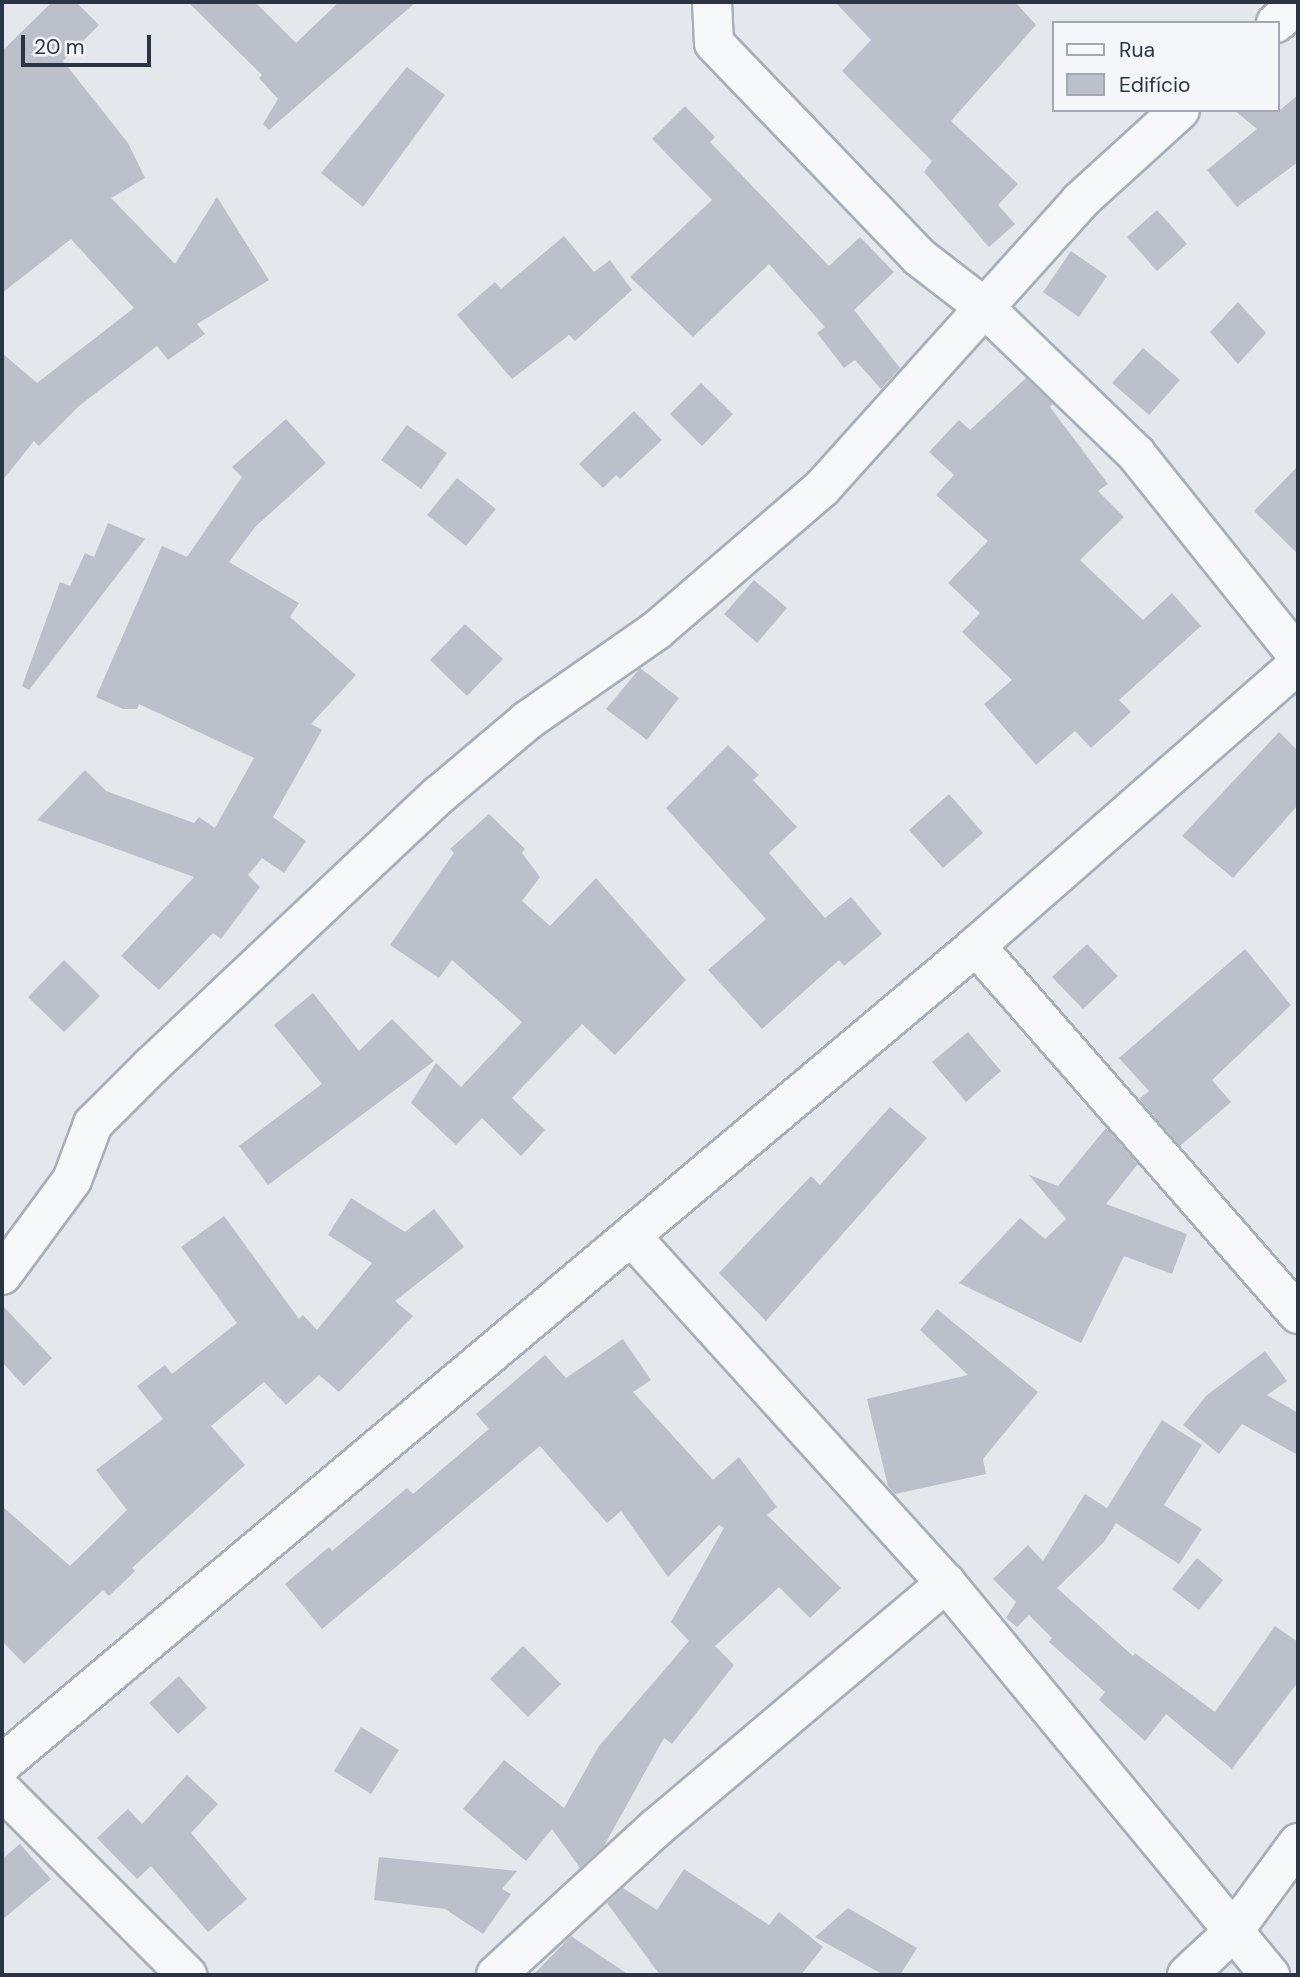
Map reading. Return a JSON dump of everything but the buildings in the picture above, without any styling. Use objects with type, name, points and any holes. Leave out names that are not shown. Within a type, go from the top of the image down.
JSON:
[{"type":"street","points":[[712,2],[714,43],[919,257],[984,307],[1136,454],[1298,656]]},
{"type":"street","points":[[1278,21],[1298,4]]},
{"type":"street","points":[[2,1276],[72,1180],[93,1124],[151,1066],[439,795],[528,720],[657,630],[822,488],[1080,201],[1178,112]]},
{"type":"street","points":[[2,1764],[976,946],[1298,664]]},
{"type":"street","points":[[976,946],[1298,1314]]},
{"type":"street","points":[[631,1236],[946,1583],[1232,1933],[1270,1975]]},
{"type":"street","points":[[496,1975],[656,1828],[946,1583]]},
{"type":"street","points":[[2,1790],[187,1975]]},
{"type":"street","points":[[1187,1975],[1232,1933],[1298,1843]]}]
